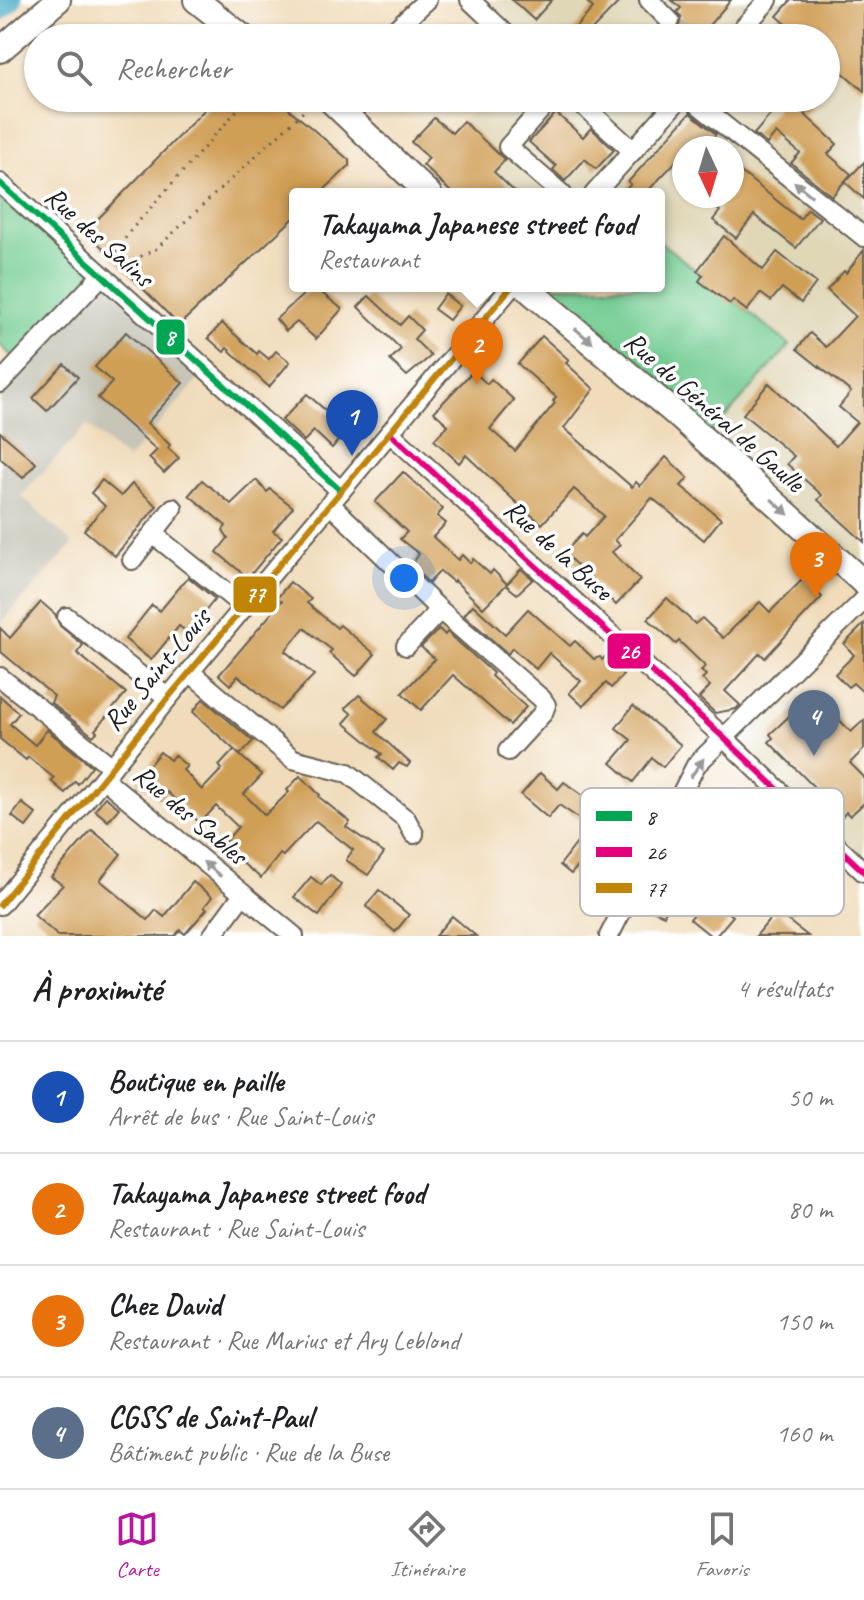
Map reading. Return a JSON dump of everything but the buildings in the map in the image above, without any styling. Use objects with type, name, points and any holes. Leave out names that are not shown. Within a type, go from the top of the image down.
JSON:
[{"type":"main road","points":[[30,24],[58,0]]},
{"type":"main road","points":[[196,0],[226,24]]},
{"type":"main road","points":[[0,50],[24,29]]},
{"type":"main road","points":[[343,112],[423,188]]},
{"type":"main road","name":"Rue du Général de Gaulle","points":[[531,292],[676,414],[864,583]]},
{"type":"street","points":[[401,24],[427,0]]},
{"type":"street","points":[[649,0],[670,21]]},
{"type":"street","points":[[747,24],[768,0]]},
{"type":"street","points":[[475,5],[495,24]]},
{"type":"street","points":[[539,112],[508,147],[555,188]]},
{"type":"street","points":[[590,112],[633,151]]},
{"type":"street","points":[[599,188],[668,112]]},
{"type":"street","points":[[708,112],[864,237]]},
{"type":"street","name":"Rue des Salins","points":[[0,183],[336,498],[440,610],[546,705],[543,713],[508,751]]},
{"type":"street","points":[[0,383],[101,276]]},
{"type":"street","name":"Rue Saint-Louis","points":[[0,905],[168,698],[507,292]]},
{"type":"street","name":"Rue de la Buse","points":[[390,433],[776,788]]},
{"type":"street","points":[[132,560],[173,508]]},
{"type":"street","points":[[153,534],[244,607]]},
{"type":"street","points":[[684,788],[696,765],[864,600]]},
{"type":"street","points":[[406,646],[440,610]]},
{"type":"street","points":[[67,617],[168,698]]},
{"type":"street","points":[[190,672],[293,759],[348,773],[406,819],[414,834]]},
{"type":"street","name":"Rue des Sables","points":[[0,677],[294,936]]},
{"type":"street","name":"Rue de la Buse","points":[[844,853],[864,872]]},
{"type":"street","name":"Rue des Sables","points":[[212,936],[243,894]]},
{"type":"street","points":[[609,936],[619,916]]},
{"type":"path","points":[[101,276],[130,231],[236,112]]},
{"type":"path","points":[[101,276],[156,249],[303,112]]},
{"type":"shaded area","points":[[470,0],[864,0],[864,583],[705,440],[790,345],[665,246],[665,188],[423,188],[412,177],[470,112],[840,112],[840,24],[495,24]]},
{"type":"shaded area","points":[[101,276],[207,370],[127,460],[87,425],[21,496],[73,544],[0,624],[0,383]]},
{"type":"shaded area","points":[[775,687],[864,777],[864,872],[844,853],[844,788],[776,788],[723,737]]},
{"type":"green space","points":[[0,183],[101,276],[19,363],[0,345]]},
{"type":"green space","points":[[665,246],[790,345],[705,440],[531,292],[665,292]]},
{"type":"waterway","points":[[0,11],[12,0]]},
{"type":"tunnel","points":[[670,21],[673,24]]},
{"type":"transit line","name":"8","points":[[0,183],[341,491]]},
{"type":"transit line","name":"77","points":[[0,905],[168,698],[507,292]]},
{"type":"transit line","name":"26","points":[[390,433],[776,788]]},
{"type":"transit line","name":"26","points":[[844,853],[864,872]]},
{"type":"place","name":"Takayama Japanese street food","points":[[477,384]]},
{"type":"place","name":"Boutique en paille","points":[[352,456]]},
{"type":"place","name":"Chez David","points":[[816,598]]},
{"type":"place","name":"CGSS de Saint-Paul","points":[[814,756]]}]
